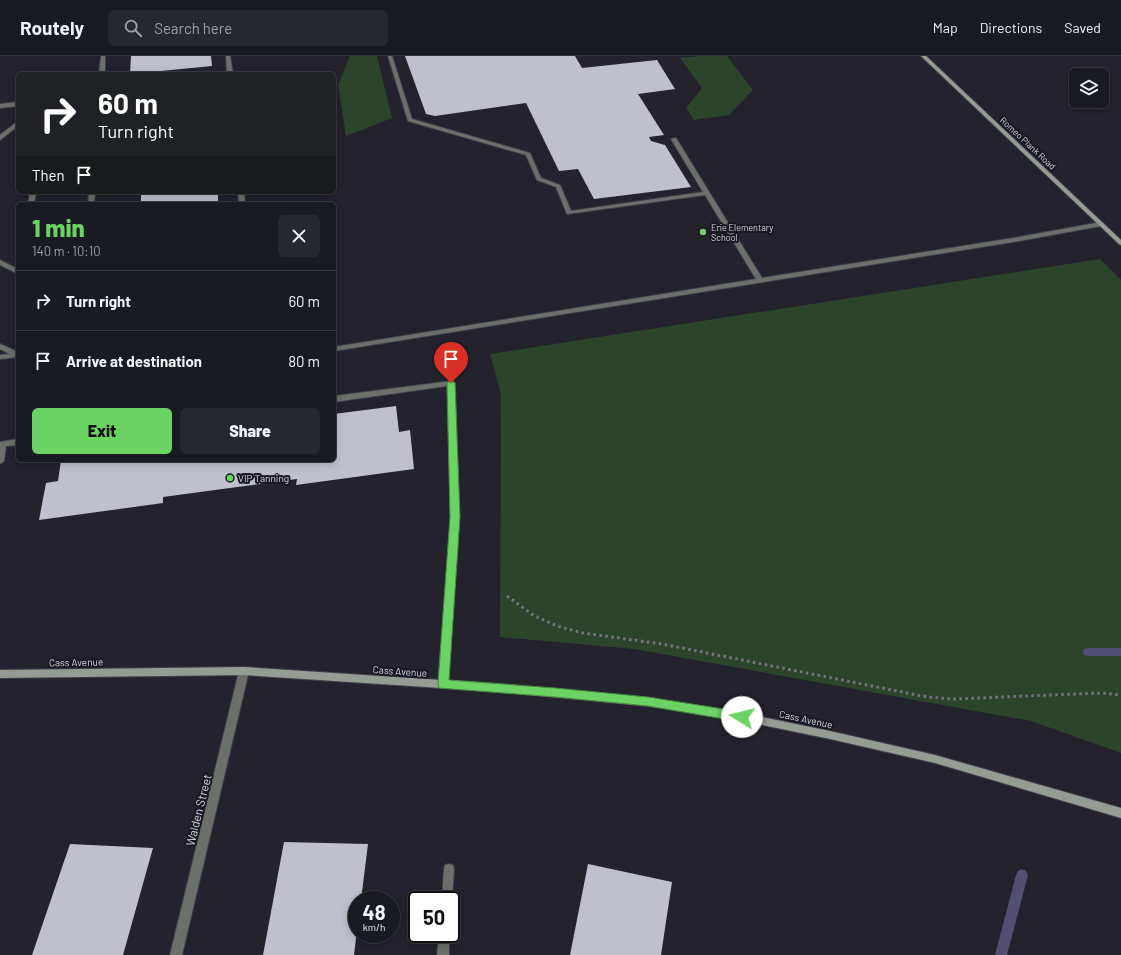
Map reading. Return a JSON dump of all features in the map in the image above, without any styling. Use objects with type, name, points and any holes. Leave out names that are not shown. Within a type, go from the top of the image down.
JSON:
[{"type":"main road","name":"Romeo Plank Road","points":[[923,56],[1121,243]]},
{"type":"main road","name":"Cass Avenue","points":[[0,674],[244,671],[555,692],[648,702],[742,717],[830,734],[935,759],[1121,813]]},
{"type":"street","points":[[102,72],[103,56]]},
{"type":"street","points":[[228,56],[230,72]]},
{"type":"street","points":[[390,56],[410,120],[528,154],[539,179],[558,186],[569,213],[707,193]]},
{"type":"street","points":[[0,106],[16,104]]},
{"type":"street","points":[[0,138],[16,125]]},
{"type":"street","points":[[674,139],[760,281]]},
{"type":"street","points":[[336,349],[1019,239],[1101,224]]},
{"type":"street","points":[[0,262],[16,271]]},
{"type":"street","points":[[0,346],[16,354]]},
{"type":"street","points":[[0,357],[16,355]]},
{"type":"street","points":[[336,399],[451,383],[455,517],[443,684]]},
{"type":"street","points":[[0,461],[3,444],[16,442]]},
{"type":"street","name":"Walden Street","points":[[176,955],[244,671]]},
{"type":"street","points":[[448,891],[449,869]]},
{"type":"street","points":[[443,955],[444,943]]},
{"type":"path","points":[[507,596],[533,615],[557,626],[583,633],[662,644],[927,697],[954,699],[1094,693],[1121,696]]},
{"type":"green space","points":[[350,56],[377,56],[392,118],[346,136],[338,85]]},
{"type":"green space","points":[[727,56],[753,90],[729,115],[694,120],[686,108],[702,88],[680,58]]},
{"type":"green space","points":[[1100,259],[1121,280],[1121,753],[1031,721],[634,649],[500,637],[501,394],[490,354]]},
{"type":"building","points":[[131,56],[211,56],[212,66],[150,72],[130,72]]},
{"type":"building","points":[[405,56],[575,56],[582,68],[657,60],[675,89],[638,94],[664,135],[649,137],[651,141],[665,145],[691,187],[594,199],[578,169],[559,171],[526,103],[435,116],[426,114]]},
{"type":"building","points":[[141,194],[218,194],[218,202],[141,202]]},
{"type":"building","points":[[396,406],[399,432],[410,430],[414,469],[296,485],[297,479],[163,497],[163,503],[39,520],[46,483],[58,481],[61,462],[336,462],[336,414]]},
{"type":"building","points":[[284,842],[368,844],[362,891],[348,891],[348,943],[355,943],[354,955],[263,955]]},
{"type":"building","points":[[70,844],[153,848],[123,955],[32,955]]},
{"type":"building","points":[[588,864],[672,882],[661,955],[570,955]]},
{"type":"waterway","points":[[1088,652],[1121,652]]},
{"type":"waterway","points":[[1001,955],[1022,875]]},
{"type":"place","name":"Erie Elementary School","points":[[703,232]]},
{"type":"place","name":"VIP Tanning","points":[[230,478]]},
{"type":"route","points":[[451,383],[455,517],[443,684],[555,692],[648,702],[742,717]]}]
